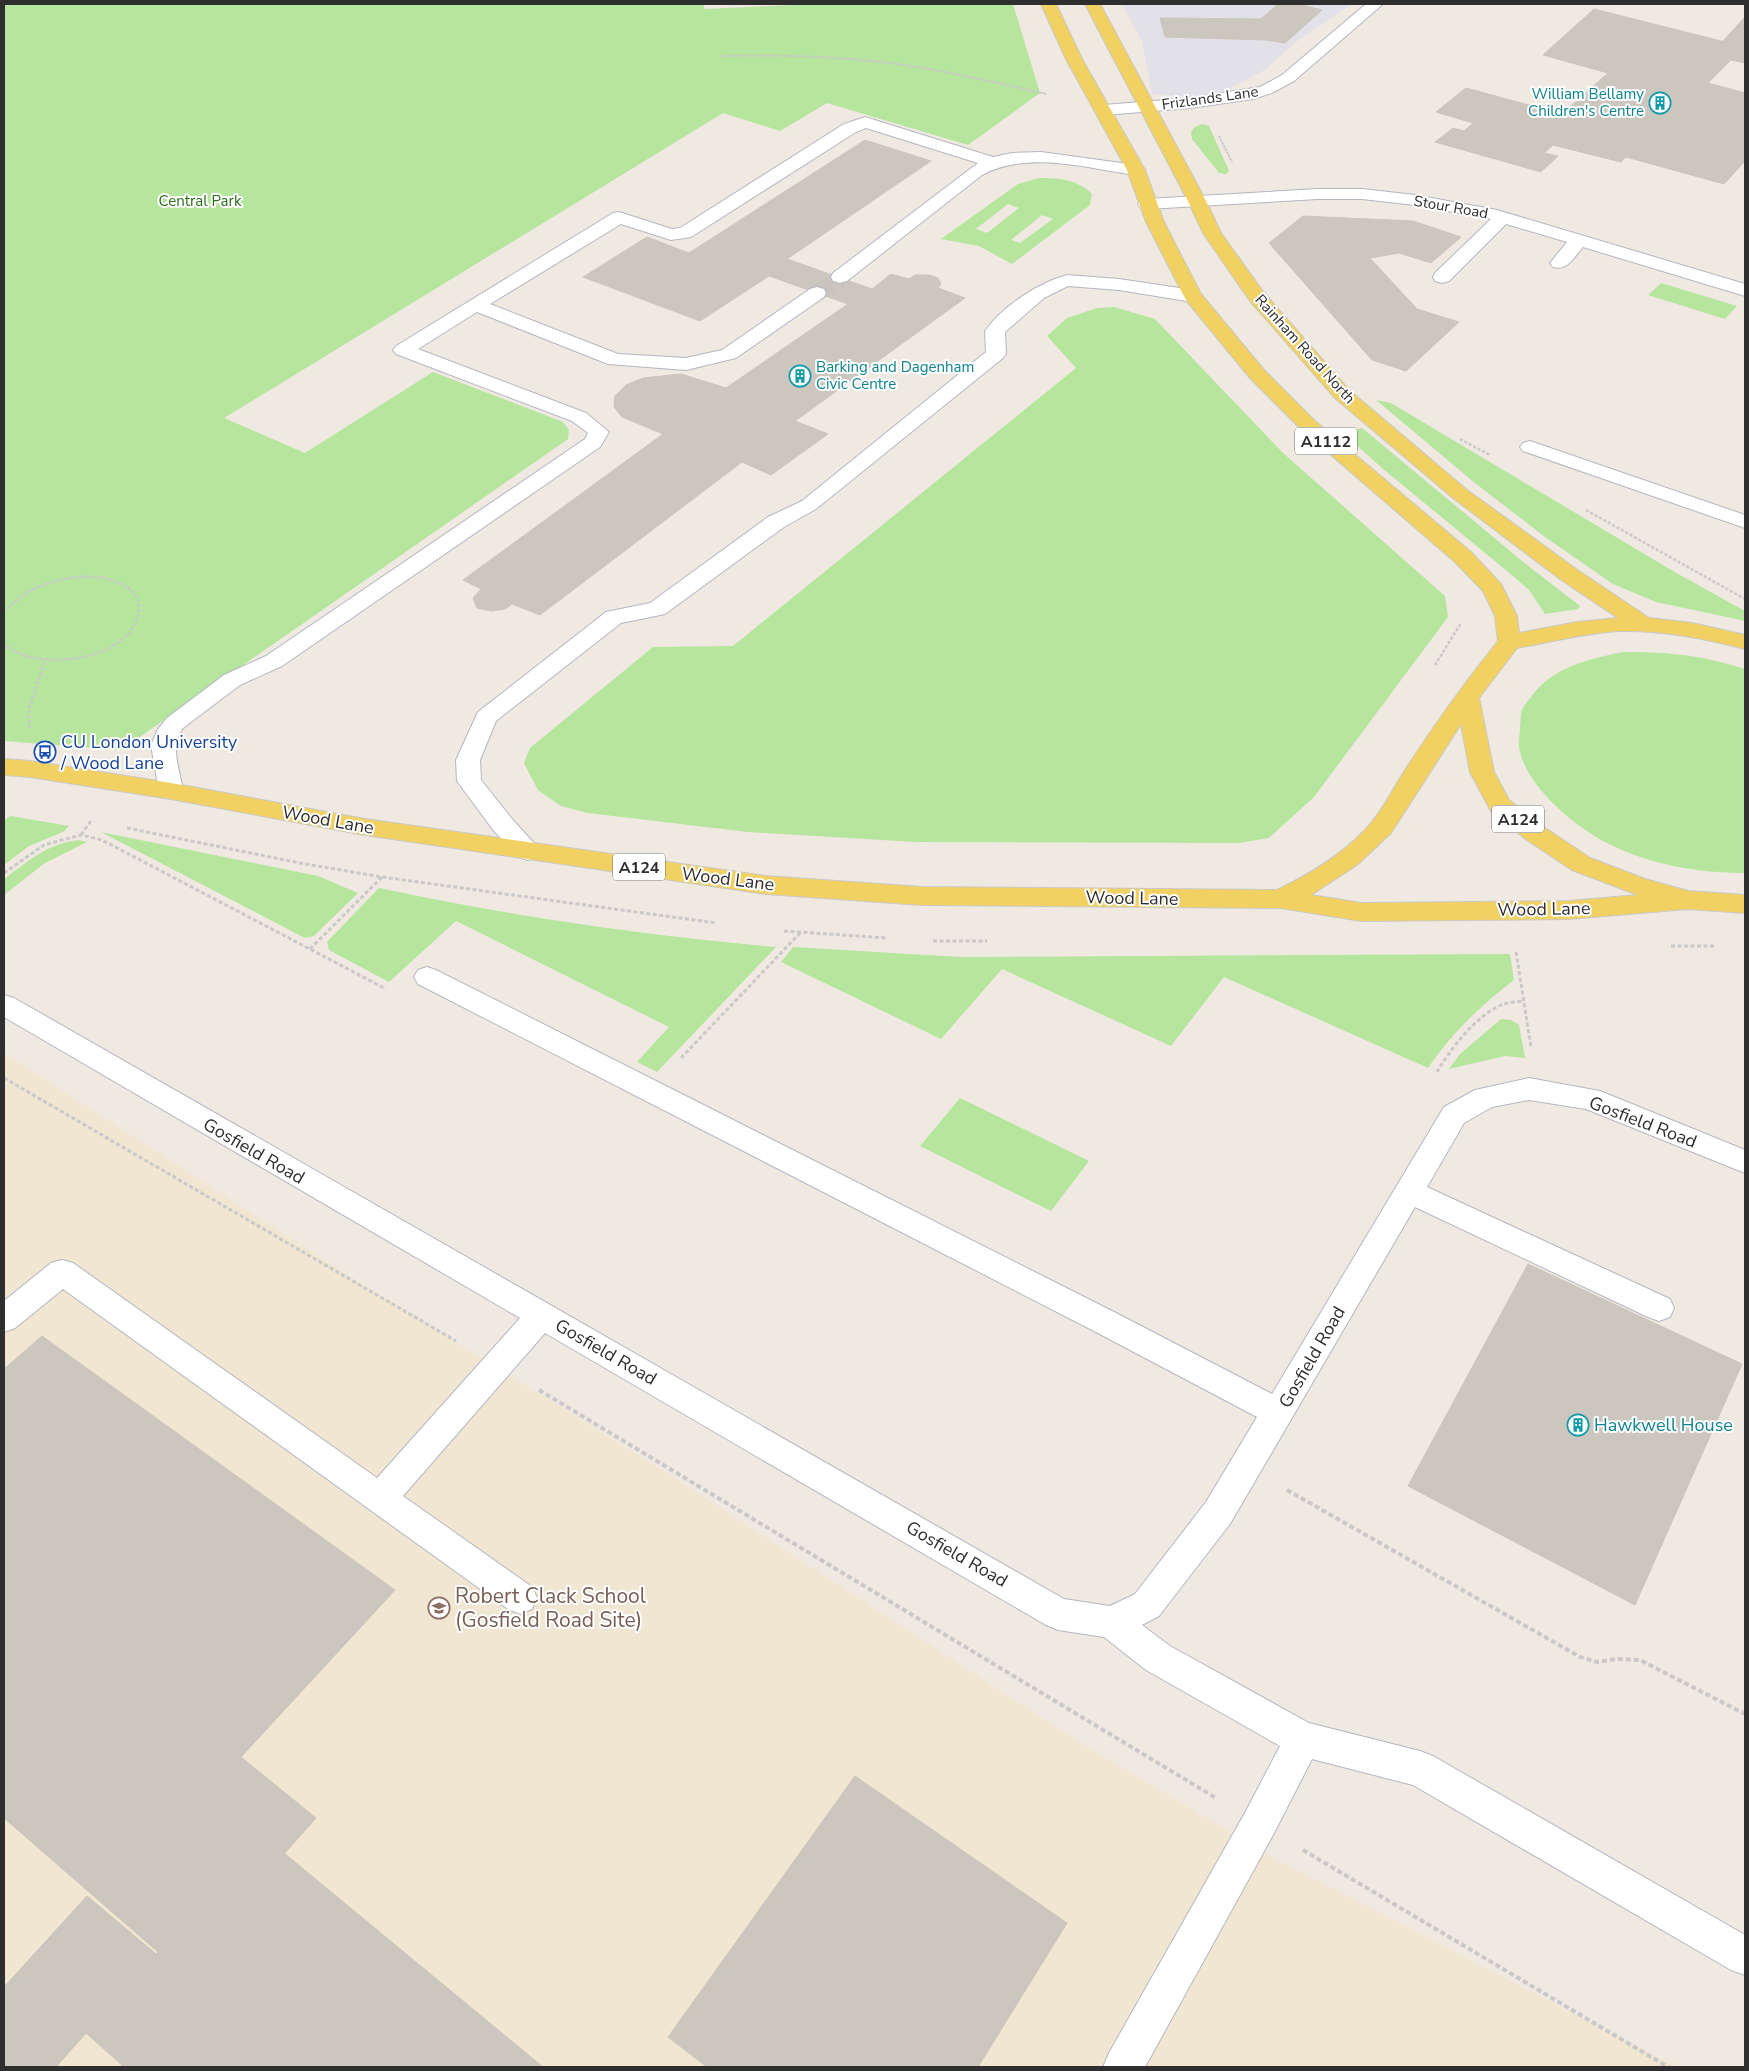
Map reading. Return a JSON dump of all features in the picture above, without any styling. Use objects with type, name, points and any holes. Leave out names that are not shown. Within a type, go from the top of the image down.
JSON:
[{"type":"main road","name":"A1112","points":[[1048,4],[1074,59],[1136,170],[1147,204],[1193,296],[1257,374],[1308,425],[1463,557],[1493,589],[1506,616],[1509,642]]},
{"type":"main road","name":"Rainham Road North","points":[[1092,4],[1198,201],[1212,233],[1257,296],[1342,394],[1460,494],[1582,584],[1643,624]]},
{"type":"main road","points":[[1509,642],[1601,626],[1643,624],[1707,631],[1745,642]]},
{"type":"main road","name":"A124","points":[[1509,642],[1467,696],[1482,772],[1500,805],[1536,834],[1581,864],[1637,886],[1688,900],[1745,904]]},
{"type":"main road","name":"Wood Lane","points":[[1281,899],[1317,881],[1352,856],[1383,826],[1467,696]]},
{"type":"main road","name":"Wood Lane","points":[[4,767],[30,769],[171,791],[314,819],[766,885],[922,896],[1281,899],[1361,912],[1569,910],[1688,900]]},
{"type":"street","name":"Frizlands Lane","points":[[1104,110],[1219,100],[1266,90],[1288,78],[1375,4]]},
{"type":"street","points":[[171,791],[163,745],[166,734],[174,723],[232,680],[274,661],[593,442],[599,432],[579,416],[403,350],[618,218],[671,235],[685,233],[850,128],[865,122],[994,163]]},
{"type":"street","points":[[840,277],[976,171],[994,163],[1012,158],[1033,158],[1136,170]]},
{"type":"street","name":"Stour Road","points":[[1147,204],[1318,194],[1362,194],[1415,200],[1504,217],[1745,290]]},
{"type":"street","points":[[1442,277],[1504,217]]},
{"type":"street","points":[[1559,263],[1579,240]]},
{"type":"street","points":[[528,851],[503,825],[468,781],[468,760],[486,717],[614,617],[657,609],[776,522],[809,505],[996,354],[995,331],[1022,305],[1053,286],[1067,281],[1108,283],[1143,286],[1193,296]]},
{"type":"street","points":[[475,305],[615,360],[686,364],[729,354],[817,293]]},
{"type":"street","points":[[1530,447],[1745,522]]},
{"type":"street","points":[[427,977],[1105,1322],[1279,1413]]},
{"type":"street","name":"Gosfield Road","points":[[4,1005],[1058,1614],[1112,1622],[1147,1605],[1218,1513],[1454,1115],[1485,1098],[1529,1089],[1590,1099],[1745,1162]]},
{"type":"street","points":[[1408,1192],[1659,1308]]},
{"type":"street","points":[[4,1320],[62,1272],[520,1598]]},
{"type":"street","points":[[380,1498],[432,1442],[542,1315]]},
{"type":"street","points":[[1112,1622],[1158,1658],[1303,1739],[1420,1769],[1745,1956]]},
{"type":"street","points":[[1123,2067],[1259,1824],[1303,1739]]},
{"type":"path","points":[[721,56],[840,58],[898,64],[1054,95]]},
{"type":"path","points":[[1214,128],[1236,169]]},
{"type":"path","points":[[4,612],[23,595],[36,587],[57,580],[79,577],[101,578],[119,582],[132,591],[139,602],[139,615],[132,628],[119,641],[100,651],[76,659],[45,660],[29,658],[11,651],[5,646]]},
{"type":"path","points":[[1432,670],[1462,622]]},
{"type":"path","points":[[30,769],[29,709],[45,660]]},
{"type":"path","points":[[82,819],[100,823]]},
{"type":"path","points":[[81,834],[91,821]]},
{"type":"path","points":[[119,827],[300,863],[382,877],[726,924]]},
{"type":"path","points":[[4,873],[44,845],[81,834],[102,840],[403,998],[427,977]]},
{"type":"path","points":[[310,950],[382,877]]},
{"type":"path","points":[[650,1091],[800,933]]},
{"type":"path","points":[[1515,944],[1538,1091]]},
{"type":"path","points":[[1466,1109],[1434,1076],[1477,1023],[1502,1004],[1524,1001]]},
{"type":"path","points":[[4,1078],[497,1365],[1259,1824],[1668,2067]]},
{"type":"path","points":[[1246,1467],[1580,1657],[1597,1662],[1618,1659],[1640,1660],[1745,1714]]},
{"type":"shaded area","points":[[1122,4],[1352,4],[1296,42],[1266,69],[1212,98],[1152,94],[1142,41]]},
{"type":"shaded area","name":"Robert Clack School (Gosfield Road Site)","points":[[4,1053],[337,1268],[667,1473],[1079,1742],[1276,1859],[1677,2067],[4,2067]]},
{"type":"green space","name":"Central Park","points":[[4,4],[703,4],[705,9],[817,4],[1013,4],[1040,93],[968,145],[827,103],[780,131],[723,113],[224,418],[305,453],[433,372],[563,422],[569,430],[568,439],[121,750],[4,741]]},
{"type":"green space","points":[[1202,124],[1209,126],[1229,171],[1226,174],[1219,173],[1192,139],[1191,132],[1195,127]]},
{"type":"green space","points":[[1039,178],[1054,178],[1074,182],[1092,194],[1090,205],[1012,264],[979,246],[941,239],[1018,184]],"holes":[[[1008,204],[1019,208],[987,233],[976,229]],[[1042,215],[1053,219],[1020,243],[1011,240]]]},
{"type":"green space","points":[[1661,283],[1737,306],[1725,319],[1648,295]]},
{"type":"green space","points":[[1114,307],[1155,319],[1283,453],[1445,596],[1448,617],[1314,797],[1269,838],[1239,843],[915,842],[748,832],[588,813],[561,806],[538,790],[524,763],[530,748],[653,647],[733,646],[1076,368],[1047,336],[1067,318],[1097,308]]},
{"type":"green space","points":[[1376,400],[1391,403],[1678,574],[1745,611],[1745,621],[1656,602],[1613,584],[1545,537],[1475,483]]},
{"type":"green space","points":[[1362,428],[1527,565],[1580,606],[1578,609],[1545,614],[1529,590],[1382,468],[1343,433]]},
{"type":"green space","points":[[1623,652],[1685,655],[1714,660],[1745,669],[1745,873],[1728,873],[1676,866],[1642,857],[1609,844],[1582,828],[1554,804],[1541,791],[1523,762],[1519,745],[1521,714],[1526,703],[1540,687],[1560,671],[1584,661]]},
{"type":"green space","points":[[11,816],[69,826],[63,832],[29,846],[4,865],[4,820]]},
{"type":"green space","points":[[101,832],[318,876],[358,893],[314,936],[305,938]]},
{"type":"green space","points":[[79,840],[87,842],[45,863],[4,895],[4,879],[38,854],[57,845]]},
{"type":"green space","points":[[379,888],[576,924],[776,947],[657,1072],[637,1062],[669,1027],[456,921],[389,982],[329,950],[327,942]]},
{"type":"green space","points":[[793,947],[960,957],[1510,954],[1514,980],[1467,1021],[1446,1043],[1428,1068],[1224,977],[1171,1046],[1002,969],[941,1039],[781,962]]},
{"type":"green space","points":[[1501,1019],[1511,1020],[1519,1025],[1525,1058],[1505,1056],[1449,1069],[1460,1054]]},
{"type":"green space","points":[[960,1098],[1089,1161],[1051,1211],[920,1146]]},
{"type":"building","points":[[1278,4],[1297,4],[1322,10],[1285,43],[1266,40],[1165,37],[1160,18],[1261,19]]},
{"type":"building","name":"William Bellamy Children's Centre","points":[[1594,9],[1745,47],[1745,63],[1731,60],[1708,83],[1745,93],[1745,161],[1724,184],[1626,157],[1621,162],[1553,145],[1544,153],[1558,156],[1541,172],[1435,142],[1453,128],[1464,131],[1473,123],[1436,112],[1466,88],[1562,114],[1608,73],[1543,55]]},
{"type":"building","points":[[1745,17],[1745,47],[1723,41]]},
{"type":"building","name":"Barking and Dagenham Civic Centre","points":[[865,140],[931,161],[787,259],[872,289],[891,274],[909,279],[915,275],[929,275],[938,278],[941,284],[938,288],[965,298],[795,421],[828,434],[771,475],[742,462],[540,615],[512,604],[505,609],[491,611],[477,608],[473,598],[481,589],[463,580],[663,434],[622,417],[614,407],[615,396],[626,385],[643,378],[681,374],[726,388],[848,304],[769,276],[700,321],[583,277],[647,237],[689,253]]},
{"type":"building","points":[[1303,216],[1413,221],[1461,237],[1431,263],[1399,253],[1370,258],[1417,309],[1459,322],[1406,371],[1372,360],[1269,243]]},
{"type":"building","name":"Hawkwell House","points":[[1528,1264],[1742,1364],[1635,1605],[1408,1486]]},
{"type":"building","points":[[42,1336],[395,1590],[241,1757],[316,1818],[261,1880],[41,1700],[4,1736],[4,1369]]},
{"type":"building","points":[[41,1700],[261,1880],[284,1853],[543,2067],[124,2067],[86,2033],[158,1952],[4,1818],[4,1736]]},
{"type":"building","points":[[855,1776],[1067,1923],[978,2067],[707,2067],[668,2037]]},
{"type":"building","points":[[87,1896],[156,1954],[56,2067],[4,2067],[4,1987]]},
{"type":"tunnel","points":[[817,293],[840,277]]},
{"type":"place","name":"William Bellamy Children's Centre","points":[[1660,103]]},
{"type":"place","name":"Barking and Dagenham Civic Centre","points":[[800,376]]},
{"type":"place","name":"CU London University / Wood Lane","points":[[45,752]]},
{"type":"place","name":"Hawkwell House","points":[[1578,1425]]},
{"type":"place","name":"Robert Clack School (Gosfield Road Site)","points":[[439,1608]]}]
